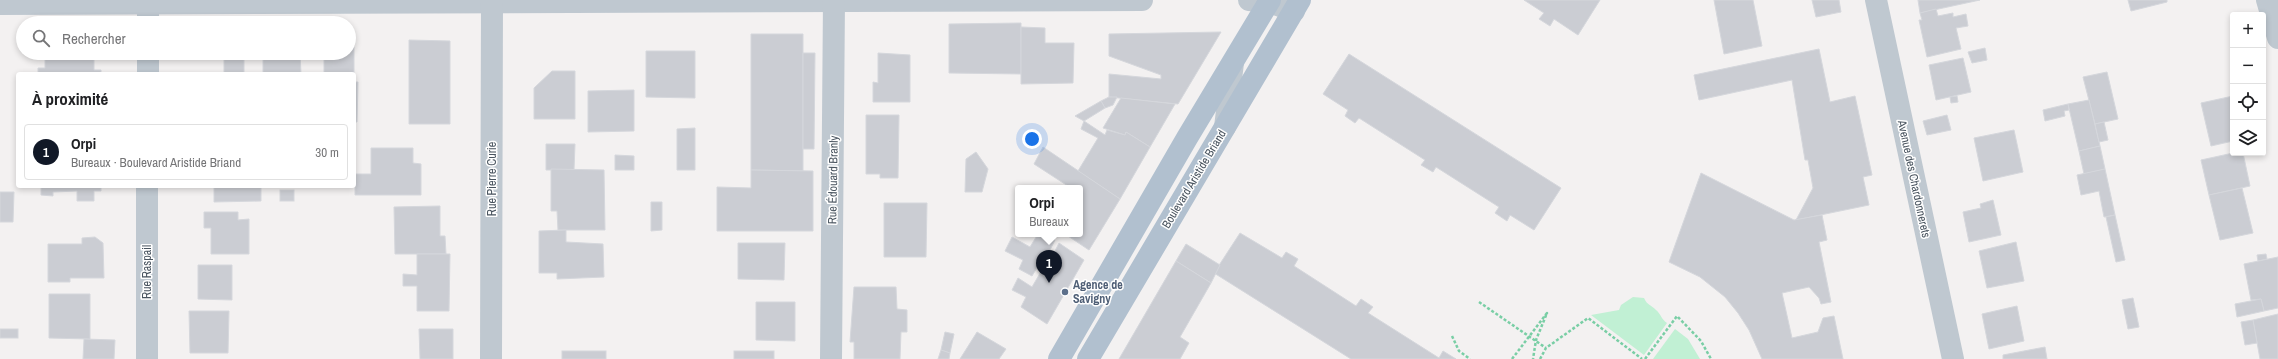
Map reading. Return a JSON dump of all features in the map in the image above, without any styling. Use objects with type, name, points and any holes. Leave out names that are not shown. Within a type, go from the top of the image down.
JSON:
[{"type":"main road","points":[[1059,359],[1080,320],[1233,63],[1263,1]]},
{"type":"main road","name":"Boulevard Aristide Briand","points":[[1088,359],[1297,5]]},
{"type":"street","name":"Rue Édouard Branly","points":[[831,359],[834,0]]},
{"type":"street","points":[[0,4],[148,9],[492,1],[1142,0]]},
{"type":"street","name":"Avenue des Chardonnerets","points":[[1876,0],[1953,359]]},
{"type":"street","points":[[2267,0],[2278,38]]},
{"type":"street","name":"Rue Pierre Curie","points":[[491,359],[492,1]]},
{"type":"street","points":[[1263,1],[1297,5]]},
{"type":"street","points":[[148,60],[148,72]]},
{"type":"street","points":[[1225,127],[1233,63]]},
{"type":"street","name":"Rue Raspail","points":[[147,188],[147,359]]},
{"type":"street","points":[[1062,359],[1080,320]]},
{"type":"path","points":[[1480,302],[1546,348]]},
{"type":"path","points":[[1512,359],[1528,335],[1546,313],[1536,340],[1533,359]]},
{"type":"path","points":[[1540,359],[1546,348],[1588,318],[1644,359],[1677,316],[1701,341],[1712,359]]},
{"type":"path","points":[[1452,336],[1460,351],[1470,359]]},
{"type":"green space","points":[[1633,297],[1644,298],[1646,302],[1658,312],[1667,323],[1644,355],[1591,315],[1619,310],[1621,305]]},
{"type":"green space","points":[[1675,329],[1688,339],[1700,359],[1653,359]]},
{"type":"building","points":[[1524,0],[1600,0],[1578,35],[1554,19],[1550,26],[1539,19],[1544,13]]},
{"type":"building","points":[[1714,0],[1753,0],[1762,46],[1724,54]]},
{"type":"building","points":[[1812,0],[1839,0],[1841,12],[1816,17]]},
{"type":"building","points":[[1918,0],[1980,0],[1920,13]]},
{"type":"building","points":[[2128,0],[2167,0],[2167,2],[2131,11]]},
{"type":"building","points":[[1936,9],[1938,16],[1953,13],[1953,17],[1966,14],[1968,26],[1956,28],[1961,49],[1927,57],[1919,20],[1922,20],[1920,13]]},
{"type":"building","points":[[1021,23],[1021,74],[949,73],[949,24]]},
{"type":"building","points":[[1021,27],[1045,28],[1045,43],[1074,43],[1073,83],[1021,84]]},
{"type":"building","points":[[1221,32],[1178,104],[1109,97],[1109,74],[1161,79],[1161,75],[1109,56],[1109,34]]},
{"type":"building","points":[[751,34],[803,34],[803,171],[751,170]]},
{"type":"building","points":[[409,40],[450,41],[450,124],[409,124]]},
{"type":"building","points":[[1985,48],[1987,60],[1972,63],[1968,52]]},
{"type":"building","points":[[1819,49],[1830,102],[1855,96],[1872,175],[1863,177],[1869,205],[1796,220],[1813,188],[1808,160],[1805,160],[1792,80],[1699,100],[1694,75]]},
{"type":"building","points":[[646,51],[695,51],[695,98],[646,97]]},
{"type":"building","points":[[803,53],[815,53],[814,149],[803,149]]},
{"type":"building","points":[[878,53],[910,55],[910,102],[873,102],[873,82],[878,83]]},
{"type":"building","points":[[1349,54],[1561,188],[1534,230],[1510,215],[1507,221],[1495,213],[1499,207],[1436,167],[1433,172],[1421,165],[1425,160],[1359,118],[1355,123],[1345,116],[1348,110],[1323,94]]},
{"type":"building","points":[[1963,58],[1971,92],[1936,100],[1929,65]]},
{"type":"building","points":[[45,60],[94,60],[94,70],[101,70],[101,72],[38,72],[38,68],[45,68]]},
{"type":"building","points":[[224,60],[244,60],[244,72],[224,72]]},
{"type":"building","points":[[263,60],[300,60],[301,72],[263,72]]},
{"type":"building","points":[[324,60],[354,60],[354,72],[324,72]]},
{"type":"building","points":[[552,71],[575,71],[575,119],[534,119],[534,88]]},
{"type":"building","points":[[2107,72],[2118,119],[2095,124],[2083,77]]},
{"type":"building","points":[[356,82],[358,82],[357,122]]},
{"type":"building","points":[[634,90],[634,131],[588,132],[588,91]]},
{"type":"building","points":[[1957,96],[1958,102],[1951,103],[1950,97]]},
{"type":"building","points":[[1109,97],[1117,97],[1113,105],[1105,108],[1101,101]]},
{"type":"building","points":[[2230,97],[2230,142],[2211,146],[2201,103]]},
{"type":"building","points":[[1121,98],[1175,104],[1150,147],[1126,132],[1125,135],[1103,128]]},
{"type":"building","points":[[2089,100],[2100,146],[2079,151],[2068,104]]},
{"type":"building","points":[[1101,101],[1105,108],[1084,121],[1075,116]]},
{"type":"building","points":[[2068,104],[2069,110],[2064,111],[2065,116],[2045,121],[2043,110]]},
{"type":"building","points":[[866,115],[899,115],[898,178],[880,178],[880,174],[866,174]]},
{"type":"building","points":[[1947,115],[1951,130],[1927,135],[1923,121]]},
{"type":"building","points":[[1084,121],[1105,135],[1107,130],[1125,135],[1126,132],[1150,147],[1120,199],[1078,171],[1098,138],[1081,129]]},
{"type":"building","points":[[2104,122],[2108,140],[2099,142],[2095,124]]},
{"type":"building","points":[[695,128],[695,170],[677,170],[677,129]]},
{"type":"building","points":[[2014,130],[2023,172],[1983,181],[1974,138]]},
{"type":"building","points":[[546,144],[575,144],[574,170],[546,170]]},
{"type":"building","points":[[2100,146],[2105,169],[2084,174],[2079,151]]},
{"type":"building","points":[[1043,147],[1120,199],[1089,250],[1070,237],[1083,237],[1083,185],[1066,185],[1034,164]]},
{"type":"building","points":[[371,148],[413,148],[413,163],[421,164],[421,195],[355,195],[356,174],[371,174]]},
{"type":"building","points":[[976,152],[988,169],[982,192],[965,192],[966,159]]},
{"type":"building","points":[[2230,154],[2230,156],[2244,156],[2250,186],[2209,195],[2201,160]]},
{"type":"building","points":[[615,155],[634,156],[634,170],[615,170]]},
{"type":"building","points":[[551,169],[604,170],[605,230],[558,230],[557,211],[551,211]]},
{"type":"building","points":[[2105,169],[2115,215],[2104,217],[2099,191],[2081,195],[2077,175]]},
{"type":"building","points":[[751,170],[813,171],[813,231],[717,231],[717,187],[751,188]]},
{"type":"building","points":[[1701,173],[1794,220],[1822,215],[1827,240],[1819,242],[1831,302],[1821,304],[1819,298],[1809,287],[1782,293],[1792,338],[1818,332],[1823,318],[1834,316],[1843,359],[1762,359],[1749,330],[1725,297],[1700,277],[1669,262]]},
{"type":"building","points":[[41,188],[101,188],[101,191],[94,191],[94,201],[77,201],[77,191],[53,192],[53,196],[41,195]]},
{"type":"building","points":[[214,188],[261,188],[261,201],[214,202]]},
{"type":"building","points":[[2242,188],[2253,233],[2220,240],[2209,195]]},
{"type":"building","points":[[280,190],[294,190],[294,201],[280,201]]},
{"type":"building","points":[[0,192],[14,192],[13,222],[0,222]]},
{"type":"building","points":[[1993,200],[2001,235],[1969,242],[1963,212],[1981,208],[1980,204]]},
{"type":"building","points":[[651,202],[662,202],[662,230],[651,231]]},
{"type":"building","points":[[884,203],[927,203],[926,257],[884,257]]},
{"type":"building","points":[[440,206],[440,236],[445,236],[446,254],[395,254],[394,207]]},
{"type":"building","points":[[204,212],[238,212],[238,220],[249,219],[249,254],[211,254],[211,228],[204,228]]},
{"type":"building","points":[[2115,215],[2125,260],[2116,262],[2106,217]]},
{"type":"building","points":[[566,230],[566,242],[603,244],[604,277],[557,279],[557,273],[539,273],[539,231]]},
{"type":"building","points":[[1240,233],[1282,258],[1286,252],[1298,259],[1294,266],[1356,306],[1361,299],[1373,307],[1368,313],[1439,358],[1443,351],[1456,359],[1351,359],[1214,273]]},
{"type":"building","points":[[95,237],[103,243],[104,278],[70,278],[70,282],[48,282],[48,244],[82,244],[82,238]]},
{"type":"building","points":[[1012,237],[1030,247],[1036,237],[1050,237],[1055,240],[1044,262],[1041,261],[1032,276],[1019,269],[1023,260],[1005,251]]},
{"type":"building","points":[[2016,242],[2024,281],[1987,288],[1979,251]]},
{"type":"building","points":[[738,243],[785,243],[784,280],[738,279]]},
{"type":"building","points":[[1059,243],[1084,260],[1047,324],[1021,307],[1026,297],[1012,290],[1018,278],[1032,287],[1046,263],[1048,265]]},
{"type":"building","points":[[1186,244],[1220,265],[1211,283],[1176,261]]},
{"type":"building","points":[[417,254],[450,254],[449,311],[417,311],[417,286],[403,286],[403,274],[417,275]]},
{"type":"building","points":[[2266,254],[2267,259],[2258,261],[2257,255]]},
{"type":"building","points":[[2278,257],[2278,308],[2264,311],[2261,299],[2251,300],[2244,264]]},
{"type":"building","points":[[1176,261],[1211,283],[1180,337],[1189,343],[1180,359],[1119,359]]},
{"type":"building","points":[[198,265],[232,265],[232,300],[198,299]]},
{"type":"building","points":[[854,287],[896,287],[897,309],[907,310],[907,332],[901,332],[900,359],[854,359],[854,342],[850,342]]},
{"type":"building","points":[[49,294],[90,294],[90,339],[49,338]]},
{"type":"building","points":[[2133,298],[2139,327],[2128,329],[2122,300]]},
{"type":"building","points":[[2261,299],[2264,311],[2237,317],[2235,304]]},
{"type":"building","points":[[756,302],[795,302],[795,341],[756,340]]},
{"type":"building","points":[[2017,306],[2024,341],[1989,349],[1982,314]]},
{"type":"building","points":[[189,311],[229,311],[228,353],[190,353]]},
{"type":"building","points":[[2278,314],[2278,359],[2260,359],[2253,320]]},
{"type":"building","points":[[2253,320],[2257,343],[2245,345],[2241,322]]},
{"type":"building","points":[[0,329],[18,329],[18,338],[0,338]]},
{"type":"building","points":[[419,329],[453,329],[453,359],[420,359]]},
{"type":"building","points":[[945,332],[954,334],[950,353],[941,350]]},
{"type":"building","points":[[977,332],[1006,349],[999,359],[960,359]]},
{"type":"building","points":[[84,339],[115,340],[114,359],[83,359]]},
{"type":"building","points":[[2045,347],[2047,359],[2003,359],[2003,355]]},
{"type":"building","points":[[941,350],[950,353],[949,359],[938,359]]},
{"type":"building","points":[[562,351],[606,351],[606,359],[562,359]]},
{"type":"building","points":[[734,351],[774,351],[774,359],[734,359]]},
{"type":"place","name":"Orpi","points":[[1049,283]]},
{"type":"place","name":"Agence de Savigny","points":[[1065,292]]}]
